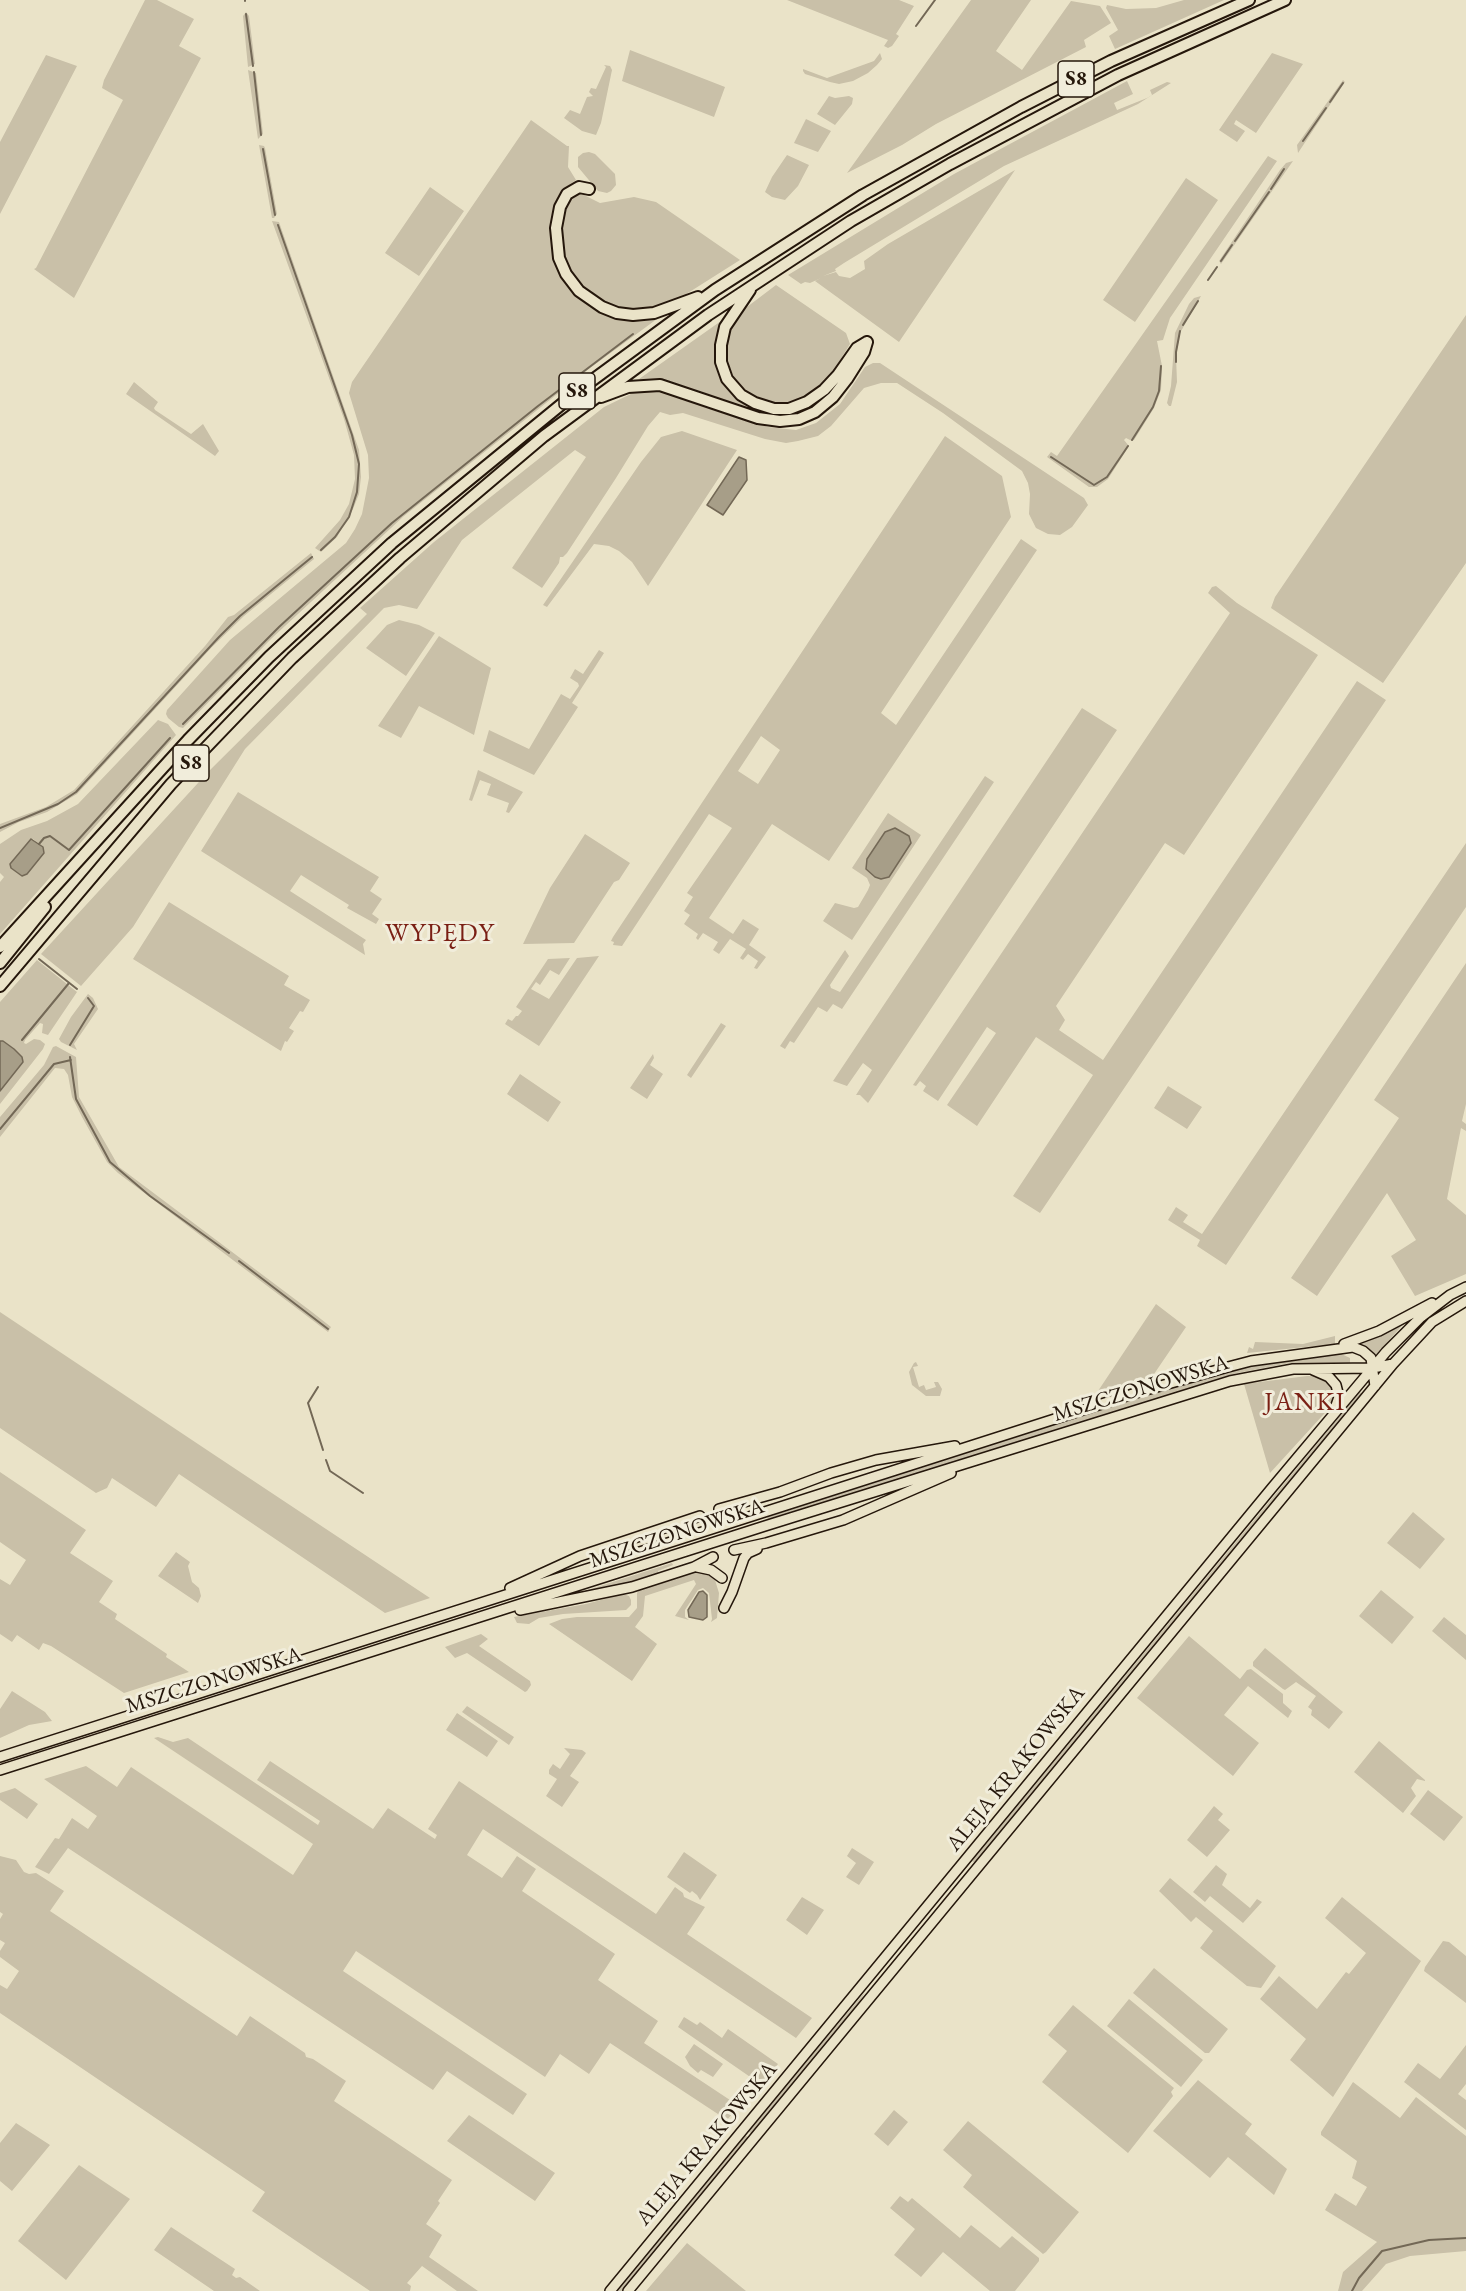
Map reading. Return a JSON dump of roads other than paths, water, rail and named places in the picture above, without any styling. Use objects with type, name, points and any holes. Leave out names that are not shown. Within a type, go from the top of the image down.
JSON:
[{"type":"highway","name":"S8","points":[[0,963],[94,846],[188,740],[269,657],[332,596],[443,500],[579,390],[715,290],[863,195],[1021,107],[1111,61],[1249,0]]},
{"type":"highway","name":"S8","points":[[0,986],[171,784],[292,658],[444,519],[544,436],[756,283],[851,221],[1034,118],[1118,75],[1285,0]]},
{"type":"highway","points":[[589,189],[579,187],[565,196],[559,212],[556,238],[559,258],[566,274],[588,299],[612,311],[639,315],[654,313],[715,290]]},
{"type":"highway","points":[[592,400],[628,387],[660,385],[758,418],[780,421],[799,419],[815,412],[833,397],[847,379],[864,352],[867,342],[857,348],[824,390],[807,402],[789,409],[755,403],[741,395],[727,379],[721,362],[721,345],[725,327],[756,283]]},
{"type":"highway","points":[[0,947],[94,846]]},
{"type":"main road","name":"ALEJA KRAKOWSKA","points":[[610,2291],[1373,1368],[1406,1330],[1450,1295],[1466,1287]]},
{"type":"main road","points":[[1338,1348],[1379,1331],[1450,1295]]},
{"type":"main road","name":"ALEJA KRAKOWSKA","points":[[628,2291],[1028,1810],[1393,1364],[1432,1322],[1466,1301]]},
{"type":"main road","points":[[1338,1348],[1353,1347],[1363,1351],[1371,1358],[1375,1386]]},
{"type":"main road","name":"MSZCZONOWSKA","points":[[0,1757],[1139,1392],[1228,1366],[1338,1348]]},
{"type":"main road","name":"MSZCZONOWSKA","points":[[0,1770],[768,1525],[1230,1381],[1272,1372],[1373,1368],[1393,1364]]},
{"type":"main road","points":[[1308,1369],[1329,1377],[1336,1385],[1339,1397],[1333,1415]]},
{"type":"main road","points":[[719,1509],[780,1492],[831,1473],[876,1460],[990,1440]]},
{"type":"main road","points":[[734,1550],[843,1520],[998,1453]]},
{"type":"main road","points":[[475,1604],[580,1556],[700,1516]]},
{"type":"main road","points":[[724,1608],[744,1558],[748,1553],[766,1543]]},
{"type":"main road","points":[[482,1617],[632,1587],[694,1567],[712,1557]]},
{"type":"main road","points":[[694,1567],[708,1568],[722,1578]]},
{"type":"waterway","points":[[916,26],[935,0]]},
{"type":"waterway","points":[[246,14],[253,66]]},
{"type":"waterway","points":[[254,72],[261,135]]},
{"type":"waterway","points":[[1330,102],[1343,83]]},
{"type":"waterway","points":[[1303,141],[1326,108]]},
{"type":"waterway","points":[[263,149],[275,215]]},
{"type":"waterway","points":[[1271,189],[1284,169]]},
{"type":"waterway","points":[[1235,241],[1269,192]]},
{"type":"waterway","points":[[278,225],[352,435],[359,464],[357,492],[349,517],[335,537],[321,550]]},
{"type":"waterway","points":[[1221,261],[1232,245]]},
{"type":"waterway","points":[[1208,280],[1217,267]]},
{"type":"waterway","points":[[1183,325],[1198,301]]},
{"type":"waterway","points":[[1176,362],[1180,331]]},
{"type":"waterway","points":[[183,724],[279,627],[392,523],[538,406],[633,334]]},
{"type":"waterway","points":[[1132,440],[1153,407],[1159,391],[1161,366]]},
{"type":"waterway","points":[[1051,457],[1094,485],[1107,477],[1128,446]]},
{"type":"waterway","points":[[0,828],[58,804],[76,792],[240,616],[312,557]]},
{"type":"waterway","points":[[39,844],[44,838],[50,836],[69,850],[170,738]]},
{"type":"waterway","points":[[39,959],[77,989]]},
{"type":"waterway","points":[[22,1040],[69,983]]},
{"type":"waterway","points":[[70,1045],[94,1006],[88,998]]},
{"type":"waterway","points":[[70,1057],[76,1099],[110,1162],[150,1196],[229,1253]]},
{"type":"waterway","points":[[0,1129],[54,1064],[71,1060]]},
{"type":"waterway","points":[[239,1261],[328,1329]]},
{"type":"waterway","points":[[318,1387],[308,1403],[323,1450]]},
{"type":"waterway","points":[[326,1460],[330,1471],[363,1493]]},
{"type":"waterway","points":[[1352,2291],[1359,2278],[1382,2251],[1429,2240],[1466,2238]]},
{"type":"district","name":"WYPĘDY","points":[[440,934]]},
{"type":"district","name":"JANKI","points":[[1305,1403]]}]
